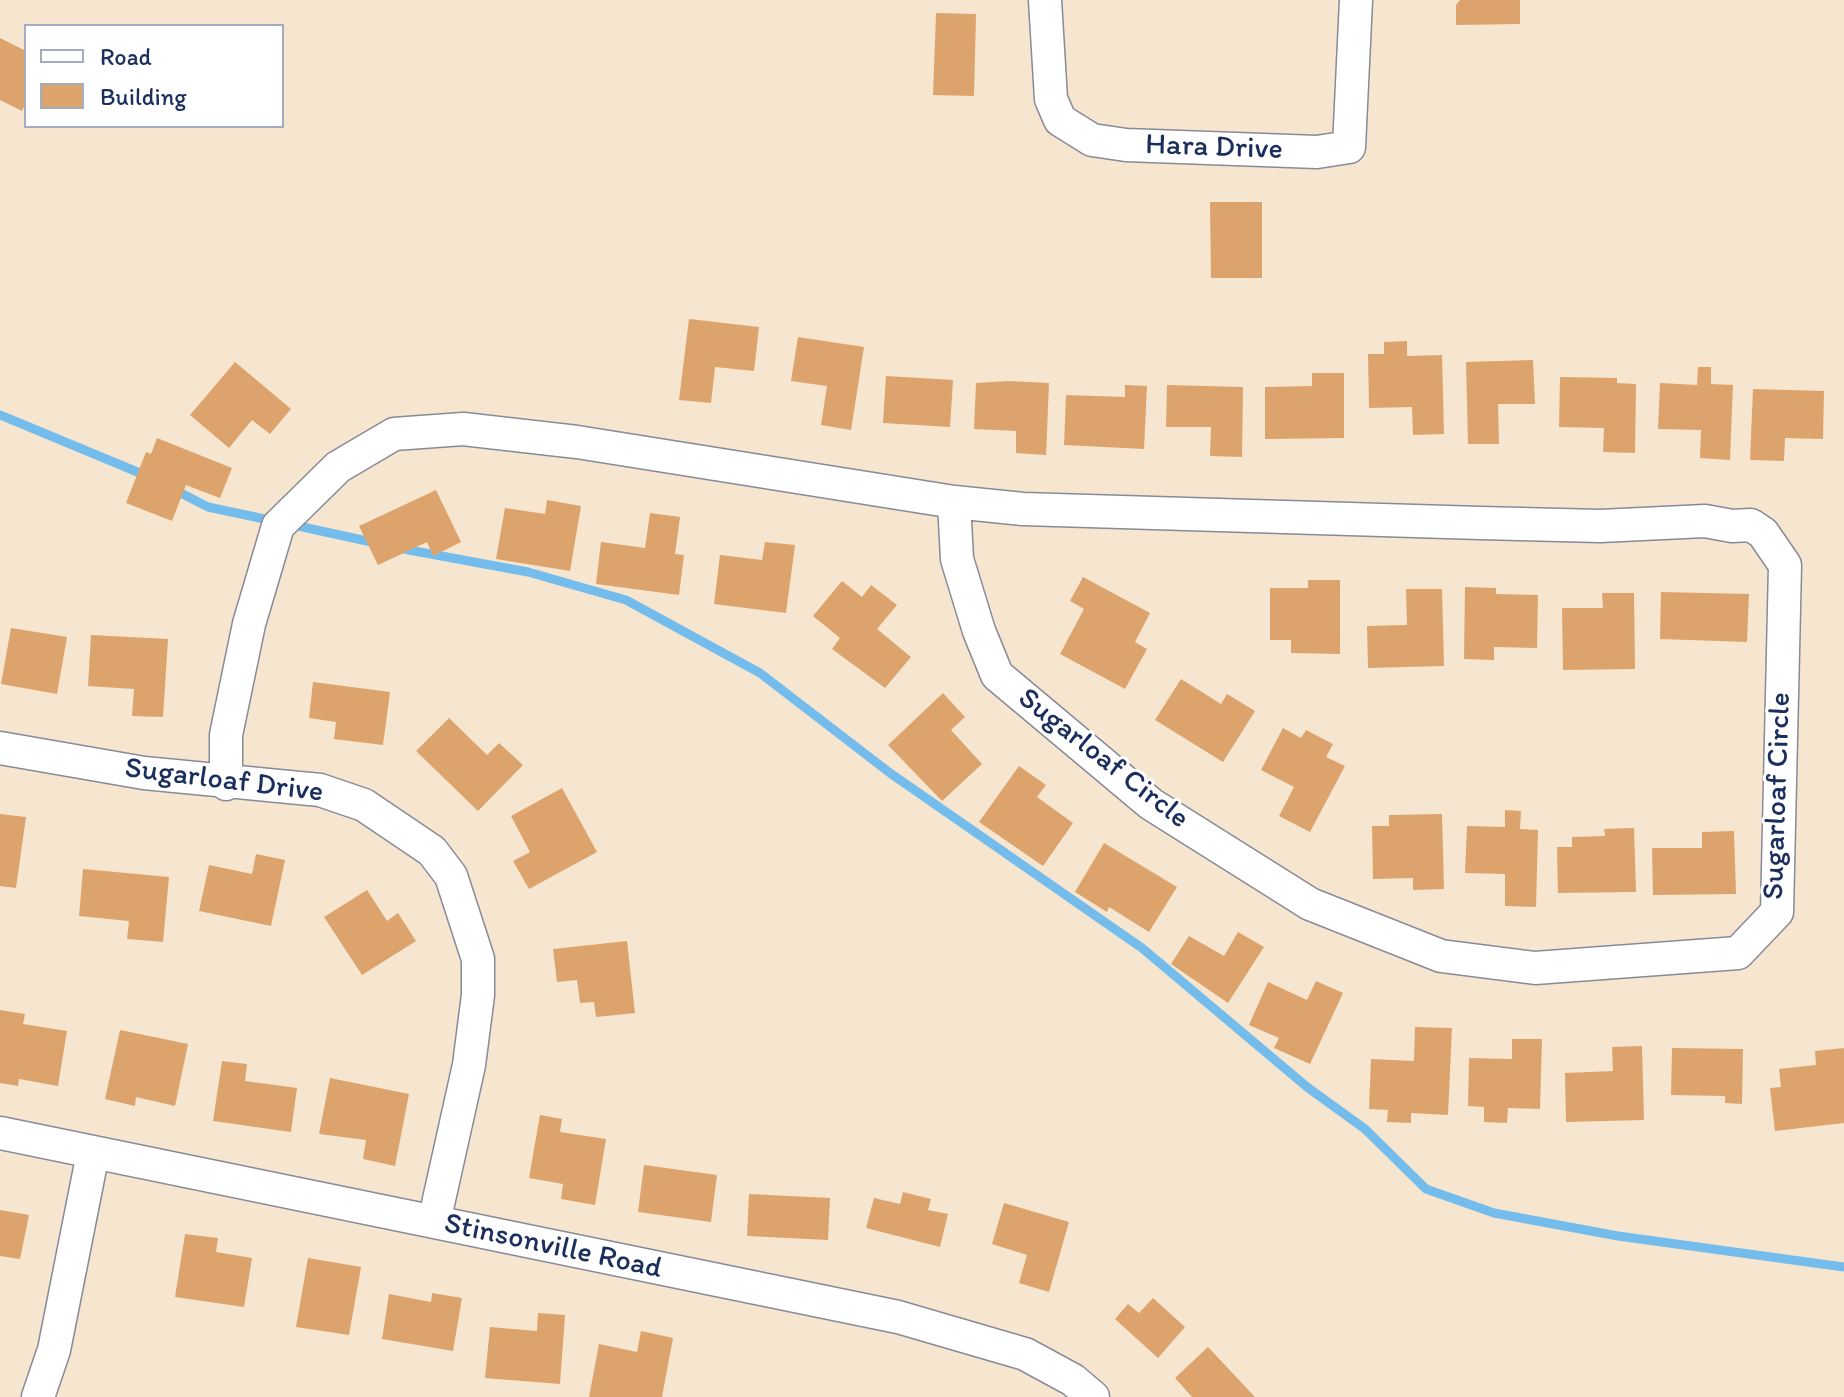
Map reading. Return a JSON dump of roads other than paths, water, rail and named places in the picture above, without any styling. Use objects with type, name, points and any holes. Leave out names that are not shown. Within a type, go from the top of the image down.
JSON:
[{"type":"street","name":"Hara Drive","points":[[1045,0],[1051,99],[1060,120],[1092,140],[1126,145],[1317,152],[1349,147],[1356,0]]},
{"type":"street","name":"Sugarloaf Circle","points":[[226,784],[226,735],[249,624],[278,526],[338,467],[394,434],[463,429],[577,442],[954,502],[1023,509],[1600,526],[1705,521],[1732,526],[1751,525],[1763,533],[1785,565],[1777,912],[1738,953],[1535,968],[1441,956],[1310,904],[1151,804],[997,675],[979,631],[957,559],[954,502]]},
{"type":"street","name":"Sugarloaf Drive","points":[[0,748],[226,784],[320,790],[364,805],[432,851],[451,876],[478,959],[478,995],[469,1065],[434,1222]]},
{"type":"street","name":"Stinsonville Road","points":[[0,1133],[898,1317],[1025,1354],[1073,1380],[1093,1397]]},
{"type":"street","points":[[38,1397],[54,1350],[93,1153]]},
{"type":"waterway","points":[[0,415],[147,476]]},
{"type":"waterway","points":[[175,490],[208,507],[274,521]]},
{"type":"waterway","points":[[289,524],[376,543]]},
{"type":"waterway","points":[[398,548],[528,572],[626,600],[760,673],[890,773],[1142,948],[1307,1087],[1365,1129],[1426,1189],[1494,1213],[1618,1236],[1844,1267]]}]
